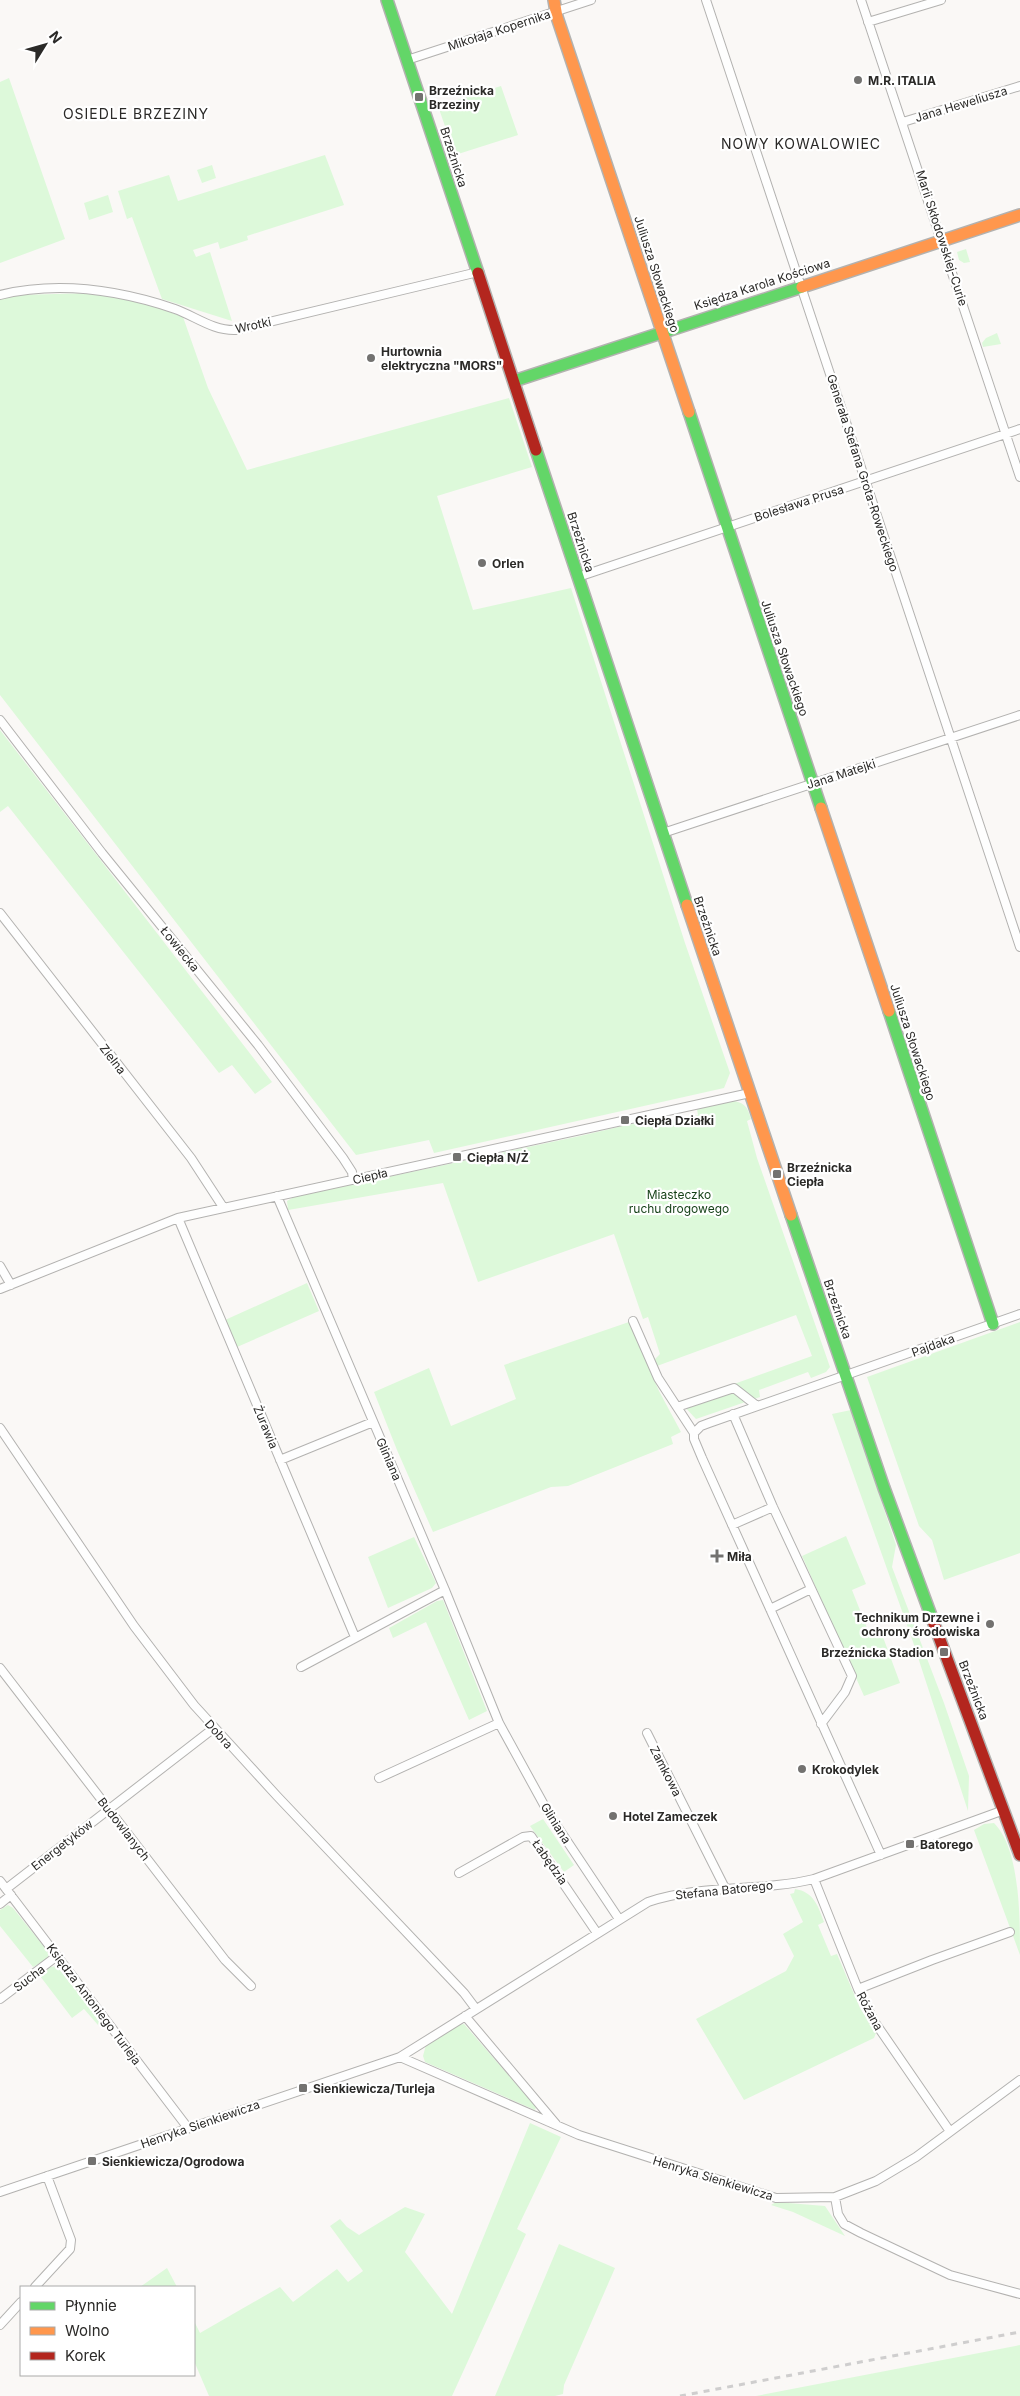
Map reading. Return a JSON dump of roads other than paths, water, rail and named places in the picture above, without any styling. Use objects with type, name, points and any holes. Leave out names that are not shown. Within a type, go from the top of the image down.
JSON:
[{"type":"main road","name":"Brzeźnicka","points":[[387,0],[750,1093],[890,1506],[1020,1855]]},
{"type":"main road","name":"Juliusza Słowackiego","points":[[555,6],[726,527],[993,1324]]},
{"type":"main road","name":"Księdza Karola Kościowa","points":[[514,381],[1020,215]]},
{"type":"street","name":"Mikołaja Kopernika","points":[[407,60],[555,6],[591,0]]},
{"type":"street","name":"Generała Stefana Grota-Roweckiego","points":[[706,0],[1020,947]]},
{"type":"street","name":"Marii Skłodowskiej-Curie","points":[[861,0],[1020,477]]},
{"type":"street","points":[[868,22],[941,0]]},
{"type":"street","name":"Jana Heweliusza","points":[[903,122],[1020,86]]},
{"type":"street","name":"Wrotki","points":[[0,296],[39,290],[81,289],[108,292],[146,299],[222,330],[236,330],[478,272]]},
{"type":"street","name":"Bolesława Prusa","points":[[578,577],[1020,429]]},
{"type":"street","name":"Jana Matejki","points":[[663,832],[1020,715]]},
{"type":"street","name":"Łowiecka","points":[[0,720],[102,853],[258,1045],[343,1158],[352,1172],[353,1180]]},
{"type":"street","name":"Zielna","points":[[0,913],[191,1158],[223,1207]]},
{"type":"street","name":"Ciepła","points":[[0,1289],[178,1218],[750,1093]]},
{"type":"street","name":"Gliniana","points":[[277,1196],[445,1590],[499,1723],[549,1814],[620,1919]]},
{"type":"street","name":"Żurawia","points":[[178,1218],[355,1637]]},
{"type":"street","points":[[0,1266],[11,1285]]},
{"type":"street","name":"Pajdaka","points":[[847,1375],[1020,1314]]},
{"type":"street","points":[[633,1321],[658,1378],[694,1433],[694,1440],[881,1855]]},
{"type":"street","points":[[694,1433],[701,1426],[847,1375]]},
{"type":"street","points":[[677,1407],[734,1388],[757,1406]]},
{"type":"street","points":[[733,1414],[852,1680],[832,1712],[821,1724]]},
{"type":"street","points":[[280,1460],[373,1422]]},
{"type":"street","name":"Dobra","points":[[0,1428],[134,1626],[174,1680],[214,1728],[464,1993],[476,2009]]},
{"type":"street","points":[[732,1524],[773,1507]]},
{"type":"street","points":[[770,1609],[811,1589]]},
{"type":"street","points":[[301,1668],[355,1637],[445,1590]]},
{"type":"street","name":"Budowlanych","points":[[0,1668],[225,1960],[251,1986]]},
{"type":"street","points":[[379,1778],[499,1723]]},
{"type":"street","name":"Energetyków","points":[[0,1904],[8,1892],[109,1809],[214,1728]]},
{"type":"street","name":"Zamkowa","points":[[647,1733],[726,1890]]},
{"type":"street","name":"Stefana Batorego","points":[[465,2016],[648,1902],[662,1897],[814,1880],[1004,1810]]},
{"type":"street","name":"Łabędzia","points":[[459,1873],[523,1837],[531,1836],[598,1933]]},
{"type":"street","name":"Różana","points":[[814,1880],[858,1989],[874,2021],[949,2130]]},
{"type":"street","name":"Księdza Antoniego Turleja","points":[[0,1881],[188,2128]]},
{"type":"street","points":[[858,1989],[1010,1932]]},
{"type":"street","name":"Sucha","points":[[0,1999],[58,1956]]},
{"type":"street","name":"Henryka Sienkiewicza","points":[[0,2192],[400,2056],[465,2016],[558,2126]]},
{"type":"street","name":"Henryka Sienkiewicza","points":[[400,2056],[579,2135],[776,2198],[835,2197]]},
{"type":"street","points":[[1020,2080],[892,2172],[860,2189],[835,2197],[838,2214],[844,2224],[861,2233],[950,2274],[1020,2294]]},
{"type":"street","points":[[36,2286],[70,2249],[70,2240],[47,2176]]},
{"type":"street","points":[[0,2325],[20,2303]]},
{"type":"railway","points":[[680,2396],[1020,2332]]},
{"type":"place","name":"M.R. ITALIA","points":[[858,80]]},
{"type":"place","name":"Brzeźnicka Brzeziny","points":[[419,97]]},
{"type":"place","name":"Hurtownia elektryczna \"MORS\"","points":[[371,358]]},
{"type":"place","name":"Orlen","points":[[482,563]]},
{"type":"place","name":"Ciepła Działki","points":[[625,1120]]},
{"type":"place","name":"Ciepła N/Ż","points":[[457,1157]]},
{"type":"place","name":"Brzeźnicka Ciepła","points":[[777,1174]]},
{"type":"place","name":"Miła","points":[[717,1556]]},
{"type":"place","name":"Technikum Drzewne i ochrony środowiska","points":[[990,1624]]},
{"type":"place","name":"Brzeźnicka Stadion","points":[[944,1652]]},
{"type":"place","name":"Krokodylek","points":[[802,1769]]},
{"type":"place","name":"Hotel Zameczek","points":[[613,1816]]},
{"type":"place","name":"Batorego","points":[[910,1844]]},
{"type":"place","name":"Sienkiewicza/Turleja","points":[[303,2088]]},
{"type":"place","name":"Sienkiewicza/Ogrodowa","points":[[92,2161]]},
{"type":"district","name":"OSIEDLE BRZEZINY","points":[[136,113]]},
{"type":"district","name":"NOWY KOWALOWIEC","points":[[801,143]]},
{"type":"park label","name":"Miasteczko ruchu drogowego","points":[[679,1201]]}]
